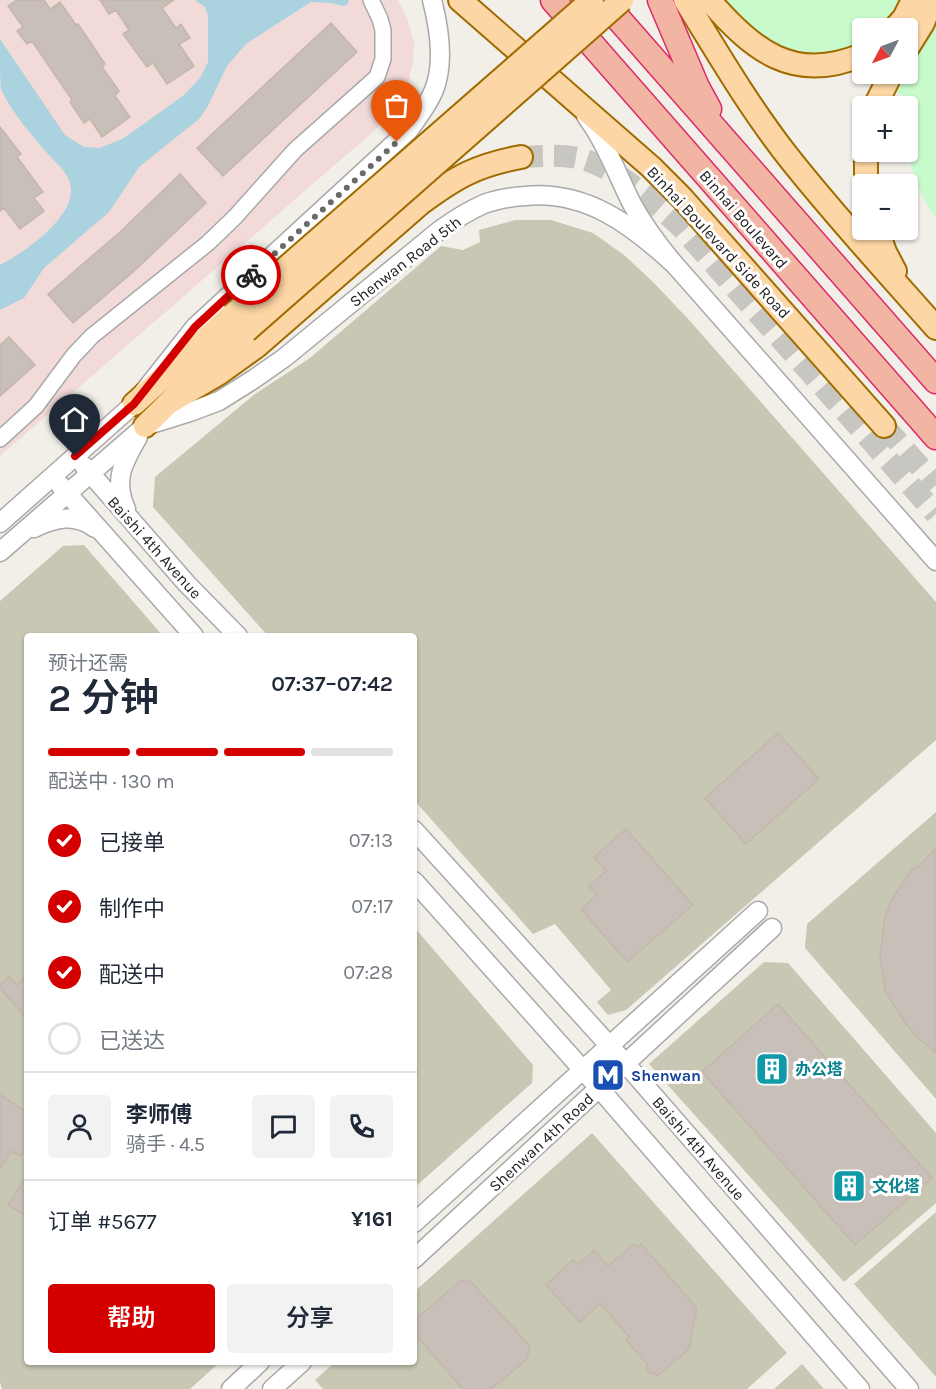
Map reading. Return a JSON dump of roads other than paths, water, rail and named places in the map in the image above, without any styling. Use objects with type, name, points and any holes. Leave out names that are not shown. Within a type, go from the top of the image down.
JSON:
[{"type":"highway","name":"Binhai Boulevard","points":[[553,0],[936,437]]},
{"type":"highway","points":[[602,0],[936,381]]},
{"type":"highway","points":[[660,0],[697,87],[732,150]]},
{"type":"main road","name":"Binhai Boulevard Side Road","points":[[460,0],[643,160],[682,198],[884,426]]},
{"type":"main road","points":[[145,426],[170,402],[239,323],[592,0]]},
{"type":"main road","points":[[134,404],[239,323],[622,0]]},
{"type":"main road","points":[[685,0],[738,86],[784,152],[936,328]]},
{"type":"main road","points":[[709,0],[739,32],[756,46],[795,64],[813,66],[840,63],[852,59]]},
{"type":"main road","points":[[904,18],[913,0]]},
{"type":"main road","points":[[918,31],[932,0]]},
{"type":"main road","points":[[170,402],[218,374],[249,352],[447,183],[494,162],[521,157]]},
{"type":"main road","points":[[881,240],[900,281],[918,307]]},
{"type":"street","points":[[0,439],[36,406],[92,336],[208,243],[296,150],[377,77],[383,59],[384,46],[380,19],[371,0]]},
{"type":"street","points":[[0,523],[134,404],[195,327],[409,130],[427,106],[435,87],[439,67],[437,19],[432,0]]},
{"type":"street","points":[[578,105],[604,146],[633,205],[652,236],[936,561]]},
{"type":"street","name":"Shenwan Road 5th","points":[[145,426],[219,401],[254,379],[284,358],[440,230],[485,204],[509,198],[537,195],[563,197],[590,204],[620,220],[646,238],[675,265]]},
{"type":"street","points":[[0,552],[145,426]]},
{"type":"street","points":[[131,520],[122,500],[119,480],[125,460],[145,426]]},
{"type":"street","name":"Baishi 4th Avenue","points":[[75,456],[187,584],[235,633]]},
{"type":"street","name":"Baishi 4th Avenue","points":[[53,476],[192,633]]},
{"type":"street","points":[[17,538],[58,518],[72,518],[90,524],[106,537]]},
{"type":"street","name":"Baishi 4th Avenue","points":[[417,834],[626,1064],[909,1389]]},
{"type":"street","points":[[417,884],[599,1088],[860,1389]]},
{"type":"street","name":"Shenwan 4th Road","points":[[417,1220],[758,911]]},
{"type":"street","name":"Shenwan 4th Road","points":[[417,1256],[772,928]]},
{"type":"street","points":[[236,1387],[258,1365]]},
{"type":"street","points":[[261,1365],[277,1387],[299,1365]]},
{"type":"water","points":[[195,0],[349,0],[344,6],[311,2],[246,44],[227,66],[207,108],[199,119],[139,167],[109,212],[44,268],[24,298],[0,310],[0,265],[16,256],[52,227],[67,206],[71,191],[66,174],[22,122],[1,89],[0,39],[65,135],[84,147],[100,148],[124,138],[184,95],[200,78],[208,62],[208,16],[205,7]]},
{"type":"tunnel","points":[[521,157],[559,156],[582,159],[623,178],[647,197],[681,227],[936,514]]},
{"type":"tunnel","points":[[884,426],[936,485]]},
{"type":"place","name":"办公塔","points":[[772,1069]]},
{"type":"place","name":"Shenwan","points":[[608,1075]]},
{"type":"place","name":"文化塔","points":[[849,1186]]}]
